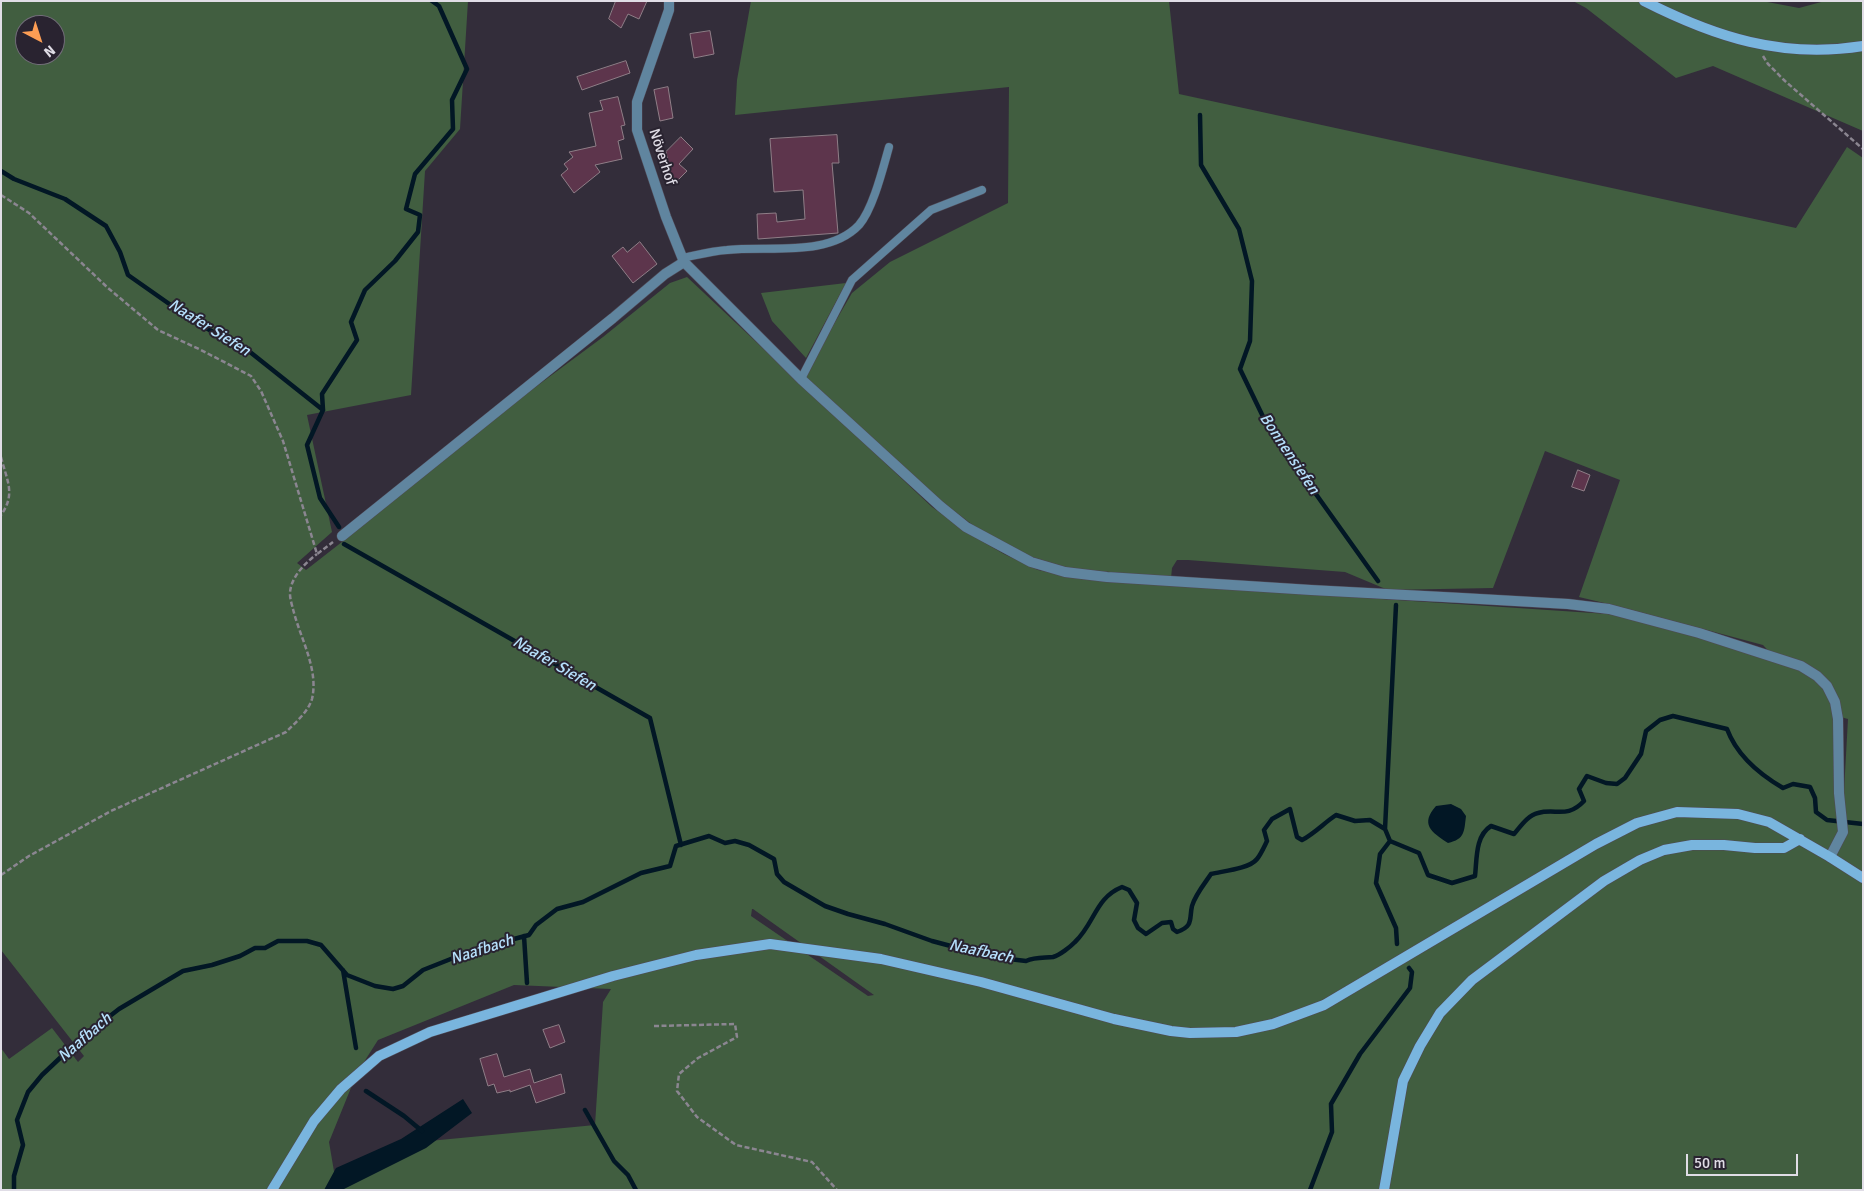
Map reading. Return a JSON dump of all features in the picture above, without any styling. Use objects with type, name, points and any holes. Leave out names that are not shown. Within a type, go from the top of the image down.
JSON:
[{"type":"main road","points":[[1644,1],[1706,29],[1756,44],[1803,50],[1827,50],[1863,46]]},
{"type":"main road","points":[[272,1190],[314,1121],[340,1089],[379,1056],[430,1032],[613,976],[696,956],[770,944],[881,959],[981,982],[1114,1019],[1171,1031],[1197,1033],[1236,1032],[1273,1024],[1324,1005],[1596,844],[1637,823],[1677,812],[1738,814],[1770,822],[1863,878]]},
{"type":"main road","points":[[1384,1190],[1403,1081],[1420,1046],[1440,1013],[1472,980],[1604,881],[1640,860],[1664,850],[1692,845],[1784,848],[1800,839]]},
{"type":"street","name":"Növerhof","points":[[670,1],[669,10],[637,102],[637,130],[666,217],[683,260]]},
{"type":"street","points":[[342,536],[683,260],[801,379],[940,506],[966,527],[1031,562],[1065,572],[1107,577],[1568,604],[1609,609],[1699,633],[1801,666],[1817,676],[1827,686],[1835,702],[1838,719],[1840,808],[1843,832],[1830,857]]},
{"type":"lane","points":[[683,260],[728,250],[800,248],[843,238],[860,224],[869,207],[889,147]]},
{"type":"lane","points":[[801,379],[852,280],[931,210],[982,190]]},
{"type":"path","points":[[1756,44],[1768,64],[1863,149]]},
{"type":"path","points":[[1,195],[29,213],[108,288],[158,330],[251,376],[261,391],[283,441],[317,554]]},
{"type":"path","points":[[1,457],[10,496],[7,507],[1,515]]},
{"type":"path","points":[[1,875],[29,856],[111,811],[286,732],[302,716],[312,699],[314,675],[290,594],[295,579],[305,563],[342,536]]},
{"type":"path","points":[[654,1026],[735,1024],[738,1037],[698,1058],[679,1074],[677,1091],[697,1117],[736,1145],[812,1162],[837,1190]]},
{"type":"green space","points":[[1,1],[468,1],[460,129],[425,171],[411,395],[307,415],[332,532],[297,563],[306,570],[514,403],[603,337],[670,283],[687,277],[932,507],[978,539],[1038,570],[1081,579],[1608,614],[1776,659],[1763,645],[1579,597],[1620,480],[1545,451],[1493,588],[1388,590],[1345,572],[1188,560],[1177,560],[1172,568],[1171,578],[1069,568],[1032,557],[974,526],[941,501],[803,377],[852,293],[890,262],[1008,203],[1009,87],[735,115],[737,80],[751,1],[1169,1],[1179,94],[1796,228],[1847,147],[1863,158],[1863,1190],[1,1190],[1,1048],[9,1059],[52,1028],[78,1062],[84,1056],[1,950]],"holes":[[[1833,715],[1848,719],[1844,791],[1836,787]],[[753,909],[874,995],[868,996],[751,916]],[[514,985],[611,989],[603,1002],[595,1125],[419,1142],[337,1189],[329,1142],[357,1073],[378,1040]]]},
{"type":"green space","points":[[1573,1],[1762,1],[1799,8],[1825,1],[1863,1],[1863,131],[1713,66],[1676,78],[1586,8]]},
{"type":"green space","points":[[846,283],[806,358],[772,321],[761,293]]},
{"type":"water","points":[[1451,804],[1461,809],[1466,816],[1461,837],[1448,843],[1433,831],[1428,823],[1431,812],[1436,806]]},
{"type":"water","points":[[463,1099],[472,1113],[426,1148],[342,1190],[324,1190],[336,1168],[401,1139]]},
{"type":"building","points":[[616,1],[647,1],[639,19],[628,14],[621,28],[609,19]]},
{"type":"building","points":[[710,31],[714,54],[694,58],[690,34]]},
{"type":"building","points":[[626,61],[630,73],[582,90],[577,77]]},
{"type":"building","points":[[668,87],[673,118],[660,121],[654,90]]},
{"type":"building","points":[[618,97],[625,125],[621,126],[624,139],[618,141],[622,159],[595,165],[600,172],[574,193],[561,175],[568,169],[564,164],[573,157],[569,152],[596,146],[589,113],[603,110],[600,101]]},
{"type":"building","points":[[837,135],[839,163],[832,163],[838,233],[758,239],[757,214],[776,213],[777,222],[805,219],[803,190],[774,192],[770,139]]},
{"type":"building","points":[[681,137],[693,149],[679,164],[687,171],[677,181],[659,164],[668,161],[666,152]]},
{"type":"building","points":[[640,242],[657,264],[633,283],[612,256],[623,247],[627,252]]},
{"type":"building","points":[[1578,470],[1590,475],[1584,491],[1572,487]]},
{"type":"building","points":[[559,1025],[565,1042],[550,1048],[543,1030]]},
{"type":"building","points":[[497,1054],[504,1077],[530,1069],[534,1083],[561,1074],[565,1093],[536,1103],[530,1085],[510,1092],[510,1090],[497,1093],[494,1084],[488,1086],[480,1059]]},
{"type":"waterway","points":[[323,410],[322,394],[357,340],[351,322],[365,290],[395,261],[418,232],[420,215],[406,209],[415,174],[453,129],[452,100],[467,69],[439,6],[432,1]]},
{"type":"waterway","name":"Bonnensiefen","points":[[1200,115],[1201,165],[1239,229],[1252,281],[1250,341],[1240,369],[1268,427],[1378,581]]},
{"type":"waterway","name":"Naafer Siefen","points":[[1,171],[14,179],[65,199],[106,226],[120,252],[128,275],[195,322],[250,352],[323,410]]},
{"type":"waterway","name":"Naafer Siefen","points":[[323,410],[307,445],[320,498],[339,527]]},
{"type":"waterway","name":"Naafer Siefen","points":[[344,544],[650,718],[681,845]]},
{"type":"waterway","name":"Bonnensiefen","points":[[1385,829],[1396,605]]},
{"type":"waterway","name":"Naafbach","points":[[14,1190],[14,1176],[23,1145],[17,1120],[28,1092],[42,1075],[79,1040],[119,1009],[183,971],[212,965],[240,956],[255,948],[265,948],[278,941],[307,941],[321,945],[347,975],[375,986],[393,989],[403,986],[423,970],[476,949],[529,935],[536,925],[557,909],[583,902],[641,873],[670,866],[676,846],[709,836],[725,843],[735,841],[749,845],[774,859],[777,874],[784,882],[825,906],[885,924],[932,941],[992,957],[1026,961],[1059,955],[1082,935],[1106,898],[1122,887],[1129,890],[1137,903],[1134,920],[1138,928],[1146,934],[1162,923],[1171,922],[1173,929],[1177,932],[1182,930],[1190,922],[1195,898],[1211,874],[1242,867],[1257,859],[1267,841],[1264,830],[1272,819],[1290,809],[1297,837],[1302,840],[1336,815],[1355,821],[1370,820],[1385,829],[1390,841],[1419,853],[1428,875],[1452,883],[1475,876],[1479,842],[1486,830],[1491,826],[1514,834],[1534,814],[1572,810],[1584,801],[1579,789],[1587,776],[1606,783],[1617,784],[1625,778],[1641,754],[1646,731],[1660,720],[1673,716],[1727,729],[1731,739],[1743,756],[1766,777],[1783,788],[1793,784],[1810,787],[1815,798],[1816,812],[1827,820],[1863,824]]},
{"type":"waterway","points":[[1390,841],[1380,854],[1376,883],[1396,928],[1397,944]]},
{"type":"waterway","points":[[524,936],[527,983]]},
{"type":"waterway","points":[[1310,1190],[1332,1132],[1331,1104],[1360,1054],[1410,988],[1412,972],[1409,968]]},
{"type":"waterway","points":[[343,970],[356,1048]]},
{"type":"waterway","points":[[366,1091],[404,1116],[422,1131]]},
{"type":"waterway","points":[[585,1110],[614,1161],[628,1175],[636,1190]]}]
